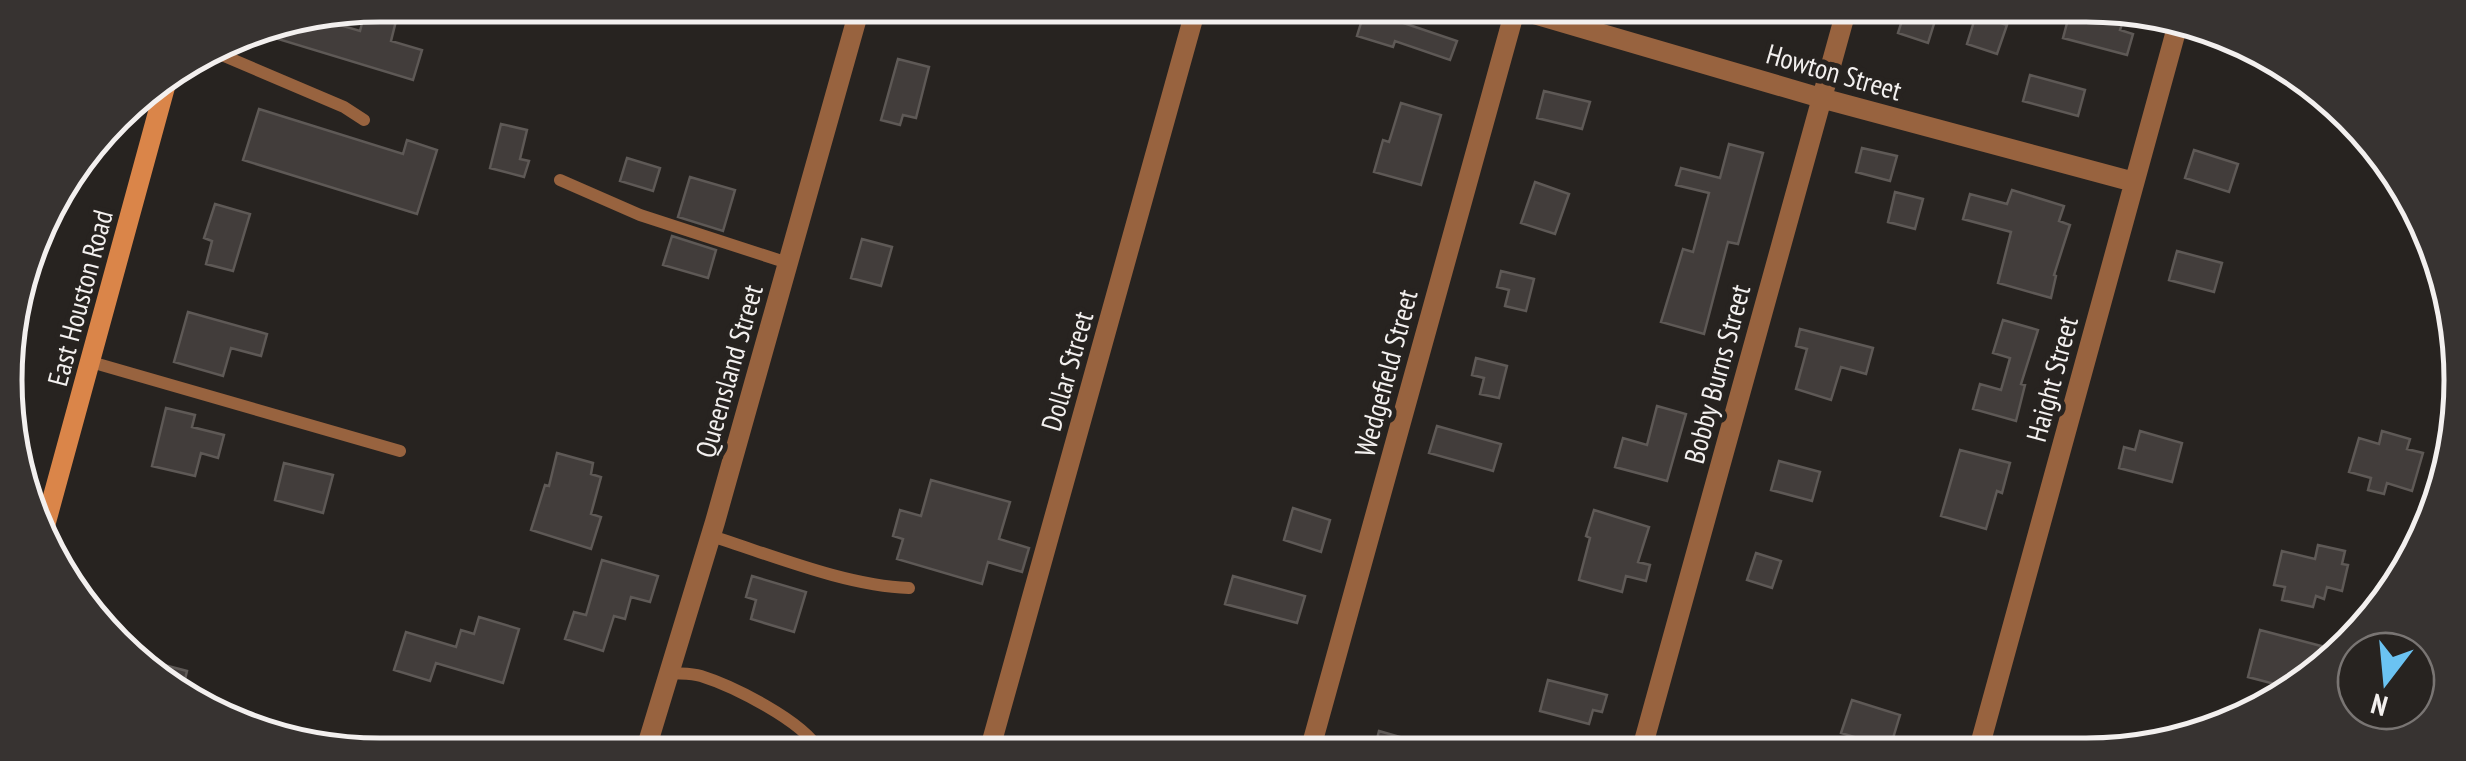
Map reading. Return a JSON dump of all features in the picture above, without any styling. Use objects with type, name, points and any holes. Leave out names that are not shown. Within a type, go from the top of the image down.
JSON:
[{"type":"street","name":"Queensland Street","points":[[650,738],[711,536],[856,22]]},
{"type":"street","name":"Dollar Street","points":[[993,738],[1192,22]]},
{"type":"street","name":"Wedgefield Street","points":[[1314,738],[1515,22]]},
{"type":"street","name":"Howton Street","points":[[1559,22],[1821,98],[2134,182]]},
{"type":"street","name":"Bobby Burns Street","points":[[1645,738],[1843,22]]},
{"type":"street","name":"Haight Street","points":[[1982,738],[2175,34]]},
{"type":"street","name":"East Houston Road","points":[[48,514],[163,96]]},
{"type":"lane","points":[[227,57],[344,107],[364,120]]},
{"type":"lane","points":[[560,180],[640,215],[788,262]]},
{"type":"lane","points":[[91,362],[400,451]]},
{"type":"lane","points":[[711,536],[834,574],[910,588]]},
{"type":"lane","points":[[670,673],[698,674],[754,698],[812,738]]},
{"type":"building","points":[[396,22],[391,41],[422,50],[413,80],[278,39],[340,25],[360,31],[362,23]]},
{"type":"building","points":[[1361,22],[1401,22],[1457,41],[1450,60],[1395,41],[1393,47],[1357,36]]},
{"type":"building","points":[[1902,22],[1935,22],[1928,43],[1898,33]]},
{"type":"building","points":[[1974,22],[2007,25],[1997,54],[1967,44]]},
{"type":"building","points":[[2067,22],[2122,25],[2120,30],[2133,34],[2127,55],[2063,38]]},
{"type":"building","points":[[898,59],[929,67],[916,118],[903,115],[900,125],[881,120]]},
{"type":"building","points":[[2030,75],[2085,90],[2078,116],[2023,101]]},
{"type":"building","points":[[1544,91],[1590,102],[1582,129],[1537,118]]},
{"type":"building","points":[[1401,103],[1441,115],[1421,185],[1374,172],[1383,140],[1389,142]]},
{"type":"building","points":[[259,109],[403,154],[407,140],[437,150],[417,214],[243,160]]},
{"type":"building","points":[[501,124],[527,130],[520,159],[529,161],[524,177],[490,168]]},
{"type":"building","points":[[1729,144],[1763,153],[1738,244],[1728,242],[1704,334],[1661,322],[1683,249],[1693,252],[1709,193],[1676,185],[1681,168],[1720,178]]},
{"type":"building","points":[[1862,148],[1897,156],[1890,181],[1856,172]]},
{"type":"building","points":[[2194,150],[2238,164],[2229,192],[2185,178]]},
{"type":"building","points":[[627,158],[660,168],[653,191],[620,181]]},
{"type":"building","points":[[690,177],[735,190],[723,231],[678,217]]},
{"type":"building","points":[[1535,182],[1569,194],[1555,234],[1521,223]]},
{"type":"building","points":[[2012,190],[2064,206],[2059,221],[2070,225],[2051,298],[1998,283],[2011,232],[1963,219],[1970,194],[2007,204]]},
{"type":"building","points":[[1895,192],[1923,199],[1915,229],[1888,222]]},
{"type":"building","points":[[215,204],[250,214],[233,271],[206,264],[212,241],[204,238]]},
{"type":"building","points":[[672,236],[716,250],[708,278],[663,265]]},
{"type":"building","points":[[862,239],[892,247],[881,286],[851,278]]},
{"type":"building","points":[[2177,251],[2222,263],[2214,292],[2169,280]]},
{"type":"building","points":[[1501,271],[1534,279],[1526,311],[1505,306],[1509,290],[1497,287]]},
{"type":"building","points":[[188,312],[267,334],[261,356],[231,348],[223,376],[174,362]]},
{"type":"building","points":[[2003,320],[2038,330],[2021,384],[2025,385],[2016,421],[1973,409],[1980,384],[2001,390],[2010,358],[1993,353]]},
{"type":"building","points":[[1800,329],[1873,348],[1866,374],[1841,367],[1831,400],[1796,389],[1807,349],[1796,346]]},
{"type":"building","points":[[1476,358],[1507,366],[1499,398],[1480,394],[1484,378],[1472,375]]},
{"type":"building","points":[[1657,406],[1686,414],[1667,481],[1615,467],[1623,438],[1647,445]]},
{"type":"building","points":[[166,408],[195,415],[192,427],[224,435],[218,458],[201,453],[195,476],[152,466]]},
{"type":"building","points":[[1437,426],[1501,444],[1493,471],[1429,453]]},
{"type":"building","points":[[2140,431],[2182,443],[2172,482],[2119,468],[2124,447],[2135,450]]},
{"type":"building","points":[[2382,431],[2410,439],[2407,449],[2423,453],[2412,491],[2387,483],[2384,494],[2368,490],[2371,478],[2349,472],[2359,438],[2379,444]]},
{"type":"building","points":[[1960,450],[2010,463],[1986,529],[1941,516]]},
{"type":"building","points":[[557,453],[593,463],[591,474],[601,477],[591,514],[601,517],[591,549],[531,530]]},
{"type":"building","points":[[1779,461],[1820,472],[1812,501],[1771,490]]},
{"type":"building","points":[[284,463],[333,475],[323,513],[275,500]]},
{"type":"building","points":[[931,480],[1010,502],[999,539],[1029,548],[1022,572],[988,562],[982,584],[897,559],[903,539],[893,536],[900,510],[921,516]]},
{"type":"building","points":[[1293,508],[1330,520],[1321,552],[1284,540]]},
{"type":"building","points":[[1594,510],[1649,527],[1638,562],[1650,565],[1646,581],[1626,576],[1622,592],[1579,580]]},
{"type":"building","points":[[2318,545],[2345,551],[2342,564],[2348,565],[2342,591],[2327,587],[2324,599],[2316,596],[2313,607],[2282,600],[2285,587],[2274,585],[2282,551],[2315,559]]},
{"type":"building","points":[[1756,553],[1781,561],[1772,588],[1747,580]]},
{"type":"building","points":[[602,560],[658,576],[650,602],[631,597],[625,619],[614,616],[603,651],[565,639],[574,612],[586,615]]},
{"type":"building","points":[[752,576],[806,592],[794,632],[751,619],[756,600],[746,597]]},
{"type":"building","points":[[1233,576],[1305,596],[1297,623],[1225,604]]},
{"type":"building","points":[[479,617],[519,629],[503,683],[436,663],[430,681],[394,670],[406,632],[456,647],[461,630],[474,634]]},
{"type":"building","points":[[2260,630],[2321,646],[2319,652],[2275,684],[2248,677]]},
{"type":"building","points":[[163,665],[187,671],[185,680]]},
{"type":"building","points":[[1548,680],[1607,695],[1602,712],[1593,710],[1589,724],[1540,711]]},
{"type":"building","points":[[1852,700],[1900,715],[1893,738],[1857,738],[1841,733]]},
{"type":"building","points":[[1379,731],[1403,738],[1377,738]]}]
